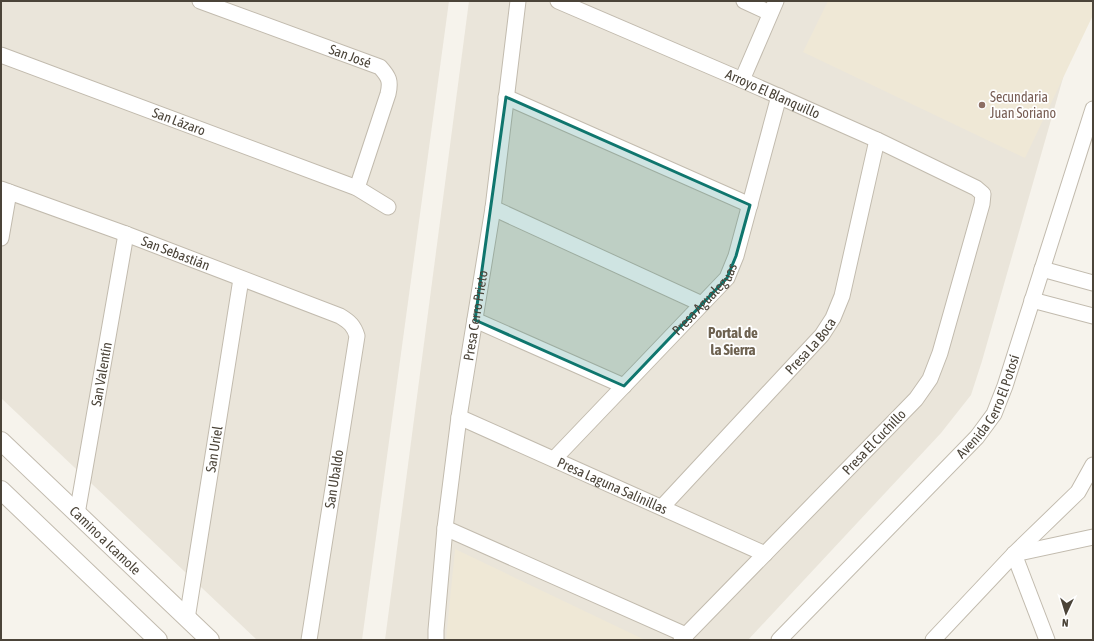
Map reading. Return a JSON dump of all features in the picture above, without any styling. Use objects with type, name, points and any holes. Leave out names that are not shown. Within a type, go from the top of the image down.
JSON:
[{"type":"street","name":"San José","points":[[200,1],[380,68],[388,76],[390,85],[388,94],[357,188]]},
{"type":"street","name":"Presa Cerro Prieto","points":[[436,635],[445,528],[459,417],[493,208],[518,1]]},
{"type":"street","name":"Arroyo El Blanquillo","points":[[558,1],[877,140],[976,188],[983,194]]},
{"type":"street","points":[[742,80],[773,7],[744,1]]},
{"type":"street","name":"San Lázaro","points":[[1,55],[357,188],[388,207]]},
{"type":"street","name":"Presa Agualeguas","points":[[554,459],[726,278],[736,256],[779,96]]},
{"type":"street","points":[[506,97],[750,204]]},
{"type":"street","name":"Avenida Cerro El Potosí","points":[[779,640],[977,437],[994,414],[1005,386],[1093,109]]},
{"type":"street","name":"Presa La Boca","points":[[662,507],[822,335],[833,318],[842,296],[877,140]]},
{"type":"street","points":[[1,238],[5,191]]},
{"type":"street","name":"San Sebastián","points":[[5,191],[126,234],[340,316],[349,321]]},
{"type":"street","name":"Presa El Cuchillo","points":[[683,637],[916,399],[930,379],[940,353],[982,204],[983,194]]},
{"type":"street","points":[[493,208],[702,304]]},
{"type":"street","name":"San Valentín","points":[[77,514],[126,234]]},
{"type":"street","points":[[1042,269],[1093,283]]},
{"type":"street","name":"San Uriel","points":[[187,619],[241,279]]},
{"type":"street","points":[[1032,300],[1093,316]]},
{"type":"street","points":[[475,320],[624,386]]},
{"type":"street","name":"San Ubaldo","points":[[309,640],[357,336],[354,327],[349,321]]},
{"type":"street","name":"Presa Laguna Salinillas","points":[[459,417],[765,554]]},
{"type":"street","name":"Camino a Icamole","points":[[1,441],[210,640]]},
{"type":"street","points":[[933,640],[1014,554],[1078,492],[1093,466]]},
{"type":"street","points":[[1,490],[158,640]]},
{"type":"street","points":[[445,528],[683,637]]},
{"type":"street","points":[[1014,554],[1093,537]]},
{"type":"street","points":[[1014,554],[1047,640]]},
{"type":"highlighted area","points":[[506,97],[750,205],[736,256],[727,278],[624,386],[475,320]]},
{"type":"shaded area","points":[[1,1],[449,1],[362,640],[257,640],[1,398]]},
{"type":"shaded area","points":[[469,1],[1085,1],[971,395],[941,433],[748,640],[385,640]]},
{"type":"shaded area","name":"Secundaria Juan Soriano","points":[[828,1],[1093,1],[1093,15],[1025,158],[803,52]]},
{"type":"shaded area","points":[[455,549],[645,640],[446,640]]},
{"type":"place","name":"Secundaria Juan Soriano","points":[[982,105]]},
{"type":"district","name":"Portal de la Sierra","points":[[733,342]]}]
